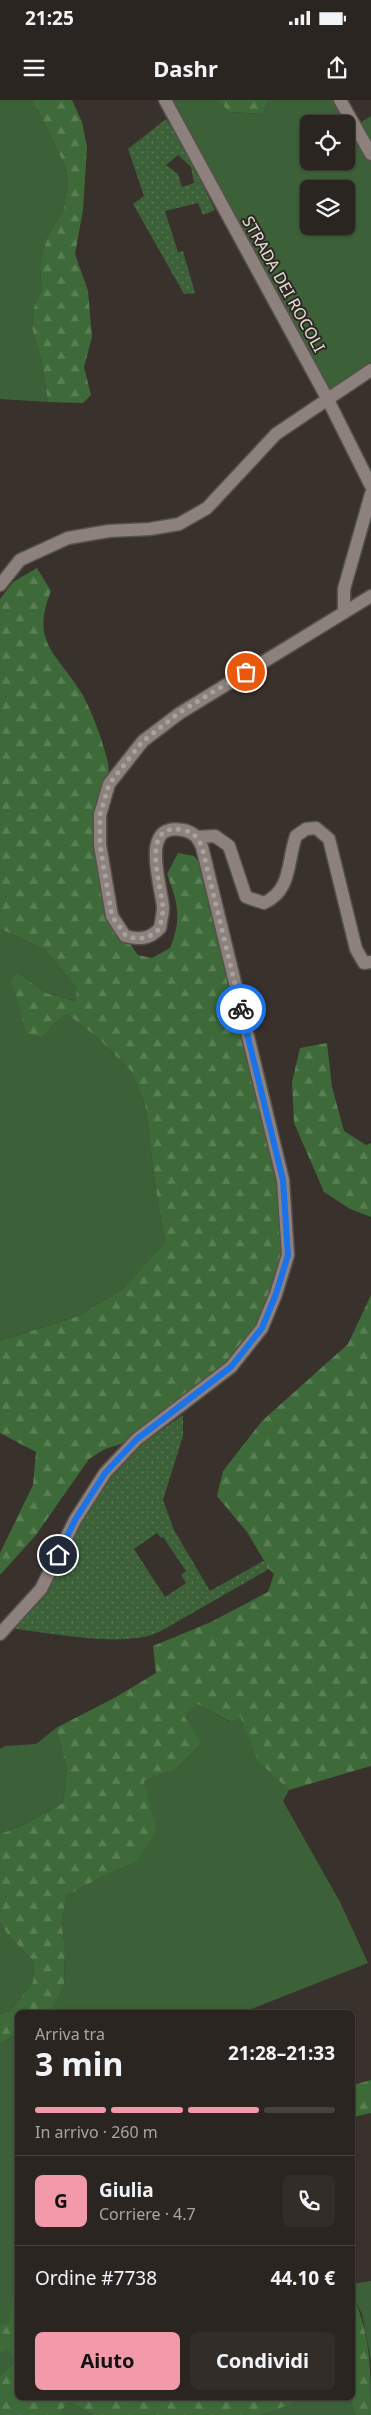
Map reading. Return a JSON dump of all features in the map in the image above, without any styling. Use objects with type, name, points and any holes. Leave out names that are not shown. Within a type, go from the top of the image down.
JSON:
[{"type":"main road","name":"STRADA DEI ROCOLI","points":[[165,100],[327,398],[371,486]]},
{"type":"main road","points":[[340,100],[371,154]]},
{"type":"main road","points":[[0,585],[20,560],[68,538],[109,531],[150,530],[179,524],[207,508],[276,434],[371,370]]},
{"type":"main road","points":[[344,611],[344,589],[371,494]]},
{"type":"main road","points":[[0,1634],[40,1590],[75,1520],[105,1473],[137,1439],[231,1367],[262,1328],[276,1294],[288,1255],[283,1180],[202,847],[197,837],[181,829],[162,834],[156,841],[156,863],[163,909],[160,928],[146,938],[136,939],[126,936],[112,916],[100,845],[100,815],[109,784],[142,742],[180,712],[371,596]]},
{"type":"main road","points":[[197,837],[215,836],[229,846],[246,897],[264,903],[276,898],[284,888],[296,836],[306,829],[316,828],[329,839],[356,950],[364,963],[371,962]]},
{"type":"green space","points":[[0,100],[33,100],[65,166],[68,184],[63,211],[51,230],[40,268],[42,289],[34,307],[32,328],[41,359],[48,402],[0,399]]},
{"type":"green space","points":[[33,100],[72,100],[82,122],[87,147],[83,210],[75,254],[88,291],[92,337],[84,367],[91,395],[83,403],[48,402],[41,359],[32,328],[34,307],[42,289],[40,268],[44,248],[51,230],[63,211],[68,184],[65,166]]},
{"type":"green space","points":[[165,100],[218,100],[229,112],[263,114],[268,100],[340,100],[349,115],[300,115],[300,170],[355,170],[355,126],[371,116],[371,374],[327,398]]},
{"type":"green space","points":[[218,100],[268,100],[263,114],[229,112]]},
{"type":"green space","points":[[166,119],[183,144],[215,210],[203,215],[198,203],[165,211],[178,252],[183,251],[195,293],[184,294],[133,204],[144,196],[128,149]],"holes":[[[178,155],[191,167],[194,183],[182,187],[178,174],[166,165]]]},
{"type":"green space","points":[[37,568],[51,591],[45,608],[44,634],[54,654],[88,705],[106,755],[109,778],[101,808],[100,822],[112,917],[117,927],[138,955],[152,958],[170,948],[176,928],[177,911],[174,894],[167,874],[178,853],[194,856],[209,876],[283,1180],[288,1255],[276,1294],[231,1367],[137,1439],[105,1449],[89,1459],[36,1535],[0,1575],[0,1553],[33,1485],[36,1452],[0,1433],[0,1341],[78,1316],[123,1289],[165,1242],[157,1198],[145,1104],[130,1070],[98,1038],[67,1014],[55,1023],[42,1038],[26,1034],[11,981],[17,972],[46,993],[76,1001],[77,988],[45,950],[3,930],[0,931],[0,599],[13,582]]},
{"type":"green space","points":[[3,930],[45,950],[77,988],[77,1001],[46,993],[17,972],[26,1034],[42,1038],[55,1023],[67,1014],[98,1038],[130,1070],[145,1104],[157,1198],[165,1242],[123,1289],[78,1316],[0,1341],[0,931]]},
{"type":"green space","points":[[327,1043],[332,1087],[344,1131],[366,1145],[371,1143],[371,1217],[350,1209],[324,1192],[294,1123],[292,1082],[300,1048]]},
{"type":"green space","points":[[371,1295],[371,1766],[289,1790],[258,1761],[240,1716],[231,1722],[197,1704],[184,1716],[201,1743],[174,1770],[144,1781],[156,1831],[136,1862],[66,1896],[62,1926],[65,1947],[64,1986],[52,2010],[15,2010],[15,2034],[0,2044],[0,2014],[10,2011],[33,1982],[34,1962],[8,1935],[0,1922],[0,1834],[21,1826],[63,1803],[67,1769],[56,1728],[116,1697],[156,1673],[153,1646],[211,1622],[268,1592],[274,1574],[269,1569],[247,1532],[217,1496],[223,1471],[262,1421],[348,1344]]},
{"type":"green space","points":[[183,1415],[183,1436],[163,1500],[174,1530],[210,1591],[265,1560],[269,1569],[161,1631],[147,1636],[130,1639],[90,1638],[15,1629],[36,1600],[92,1496],[133,1450]],"holes":[[[157,1533],[161,1538],[163,1537],[186,1571],[181,1575],[186,1583],[165,1597],[134,1549]]]},
{"type":"green space","points":[[197,1704],[230,1722],[240,1715],[259,1761],[289,1790],[283,1801],[340,1902],[368,1963],[249,2010],[52,2010],[64,1986],[65,1947],[62,1926],[66,1896],[136,1862],[149,1806],[144,1781],[174,1770],[183,1715]]},
{"type":"green space","points":[[56,1728],[67,1769],[63,1803],[21,1826],[0,1834],[0,1749],[5,1746],[36,1744]]},
{"type":"green space","points":[[0,1922],[8,1935],[34,1962],[33,1982],[10,2011],[0,2014]]},
{"type":"green space","points":[[15,2034],[15,2293],[8,2324],[0,2324],[0,2044]]},
{"type":"green space","points":[[371,2080],[371,2113],[355,2117],[355,2084]]},
{"type":"green space","points":[[371,2281],[371,2361],[362,2314],[355,2301],[355,2284]]},
{"type":"green space","points":[[15,2290],[15,2361],[8,2349],[0,2353],[0,2324],[8,2324]]},
{"type":"green space","points":[[355,2302],[363,2325],[369,2354],[371,2415],[355,2415],[351,2400],[355,2400]]},
{"type":"green space","points":[[8,2348],[15,2361],[0,2376],[0,2353]]},
{"type":"green space","points":[[15,2361],[15,2400],[298,2400],[260,2415],[94,2415],[69,2402],[61,2411],[61,2415],[0,2415],[0,2376]]},
{"type":"green space","points":[[297,2400],[351,2400],[355,2415],[260,2415]]},
{"type":"green space","points":[[69,2402],[94,2415],[61,2415],[61,2411]]},
{"type":"way so far","points":[[241,1009],[202,847],[197,837],[181,829],[171,830],[162,834],[156,841],[156,863],[163,909],[160,928],[146,938],[136,939],[126,936],[112,916],[100,845],[100,815],[109,784],[142,742],[180,712],[246,672]]},
{"type":"route","points":[[58,1555],[75,1520],[105,1473],[137,1439],[231,1367],[262,1328],[276,1294],[288,1255],[283,1180],[241,1009]]}]
